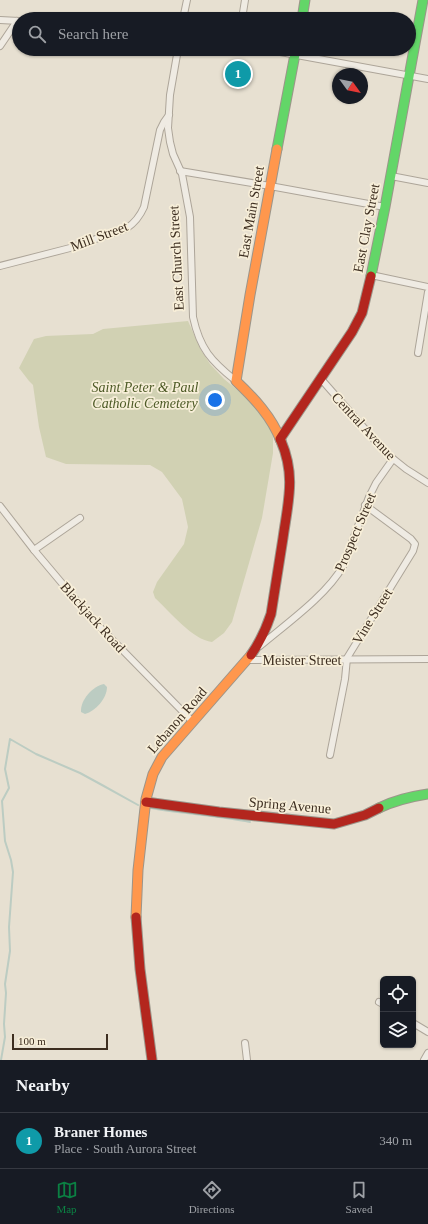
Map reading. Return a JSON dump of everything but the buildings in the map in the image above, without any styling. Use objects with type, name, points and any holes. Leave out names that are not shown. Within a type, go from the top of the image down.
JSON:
[{"type":"street","points":[[184,12],[187,0]]},
{"type":"street","points":[[243,12],[245,0]]},
{"type":"street","points":[[303,12],[305,0]]},
{"type":"street","name":"East Clay Street","points":[[416,35],[422,0]]},
{"type":"street","points":[[0,20],[12,21]]},
{"type":"street","points":[[0,46],[12,29]]},
{"type":"street","name":"East Church Street","points":[[177,56],[170,96],[168,128],[173,154],[182,174],[190,217],[193,317],[196,329],[200,340],[212,360],[246,390],[260,406],[275,428],[280,439]]},
{"type":"street","name":"East Main Street","points":[[236,381],[294,56]]},
{"type":"street","points":[[315,56],[428,79]]},
{"type":"street","name":"East Clay Street","points":[[280,439],[358,323],[366,300],[391,176],[412,56]]},
{"type":"street","name":"Mill Street","points":[[0,266],[70,248],[127,228],[134,223],[140,216],[144,207],[160,130],[169,115]]},
{"type":"street","points":[[180,171],[385,207]]},
{"type":"street","points":[[391,176],[428,183]]},
{"type":"street","points":[[371,275],[428,287]]},
{"type":"street","points":[[418,353],[428,292]]},
{"type":"street","name":"Central Avenue","points":[[321,379],[386,454],[428,483]]},
{"type":"street","name":"Lebanon Road","points":[[152,1060],[142,982],[136,916],[138,865],[148,784],[155,767],[162,757],[248,660],[257,648],[267,627],[271,614],[289,497],[290,477],[288,464],[280,439]]},
{"type":"street","name":"Prospect Street","points":[[257,648],[314,600],[339,574],[365,505],[376,483],[393,459]]},
{"type":"street","name":"Vine Street","points":[[330,755],[349,653],[415,546],[414,542],[407,536],[365,505]]},
{"type":"street","name":"Blackjack Road","points":[[0,506],[34,550],[92,619],[193,722]]},
{"type":"street","points":[[34,550],[80,518]]},
{"type":"street","name":"Meister Street","points":[[248,660],[428,659]]},
{"type":"street","name":"Spring Avenue","points":[[146,802],[219,812],[334,824],[365,815],[394,801],[407,797],[428,794]]},
{"type":"street","points":[[416,1025],[428,1032]]},
{"type":"street","points":[[245,1043],[247,1060]]},
{"type":"street","points":[[424,1060],[428,1053]]},
{"type":"green space","name":"Saint Peter & Paul Catholic Cemetery","points":[[188,321],[201,350],[210,364],[224,379],[246,397],[265,419],[273,435],[273,453],[262,518],[232,622],[224,633],[212,642],[197,636],[190,631],[155,598],[153,592],[157,582],[184,544],[188,527],[182,499],[162,472],[150,465],[66,464],[46,457],[39,427],[33,385],[19,368],[34,339],[46,336],[93,334],[103,329]]},
{"type":"shaded area","points":[[104,684],[107,687],[107,691],[100,704],[85,714],[81,712],[81,707],[88,694],[100,685]]},
{"type":"waterway","points":[[1,1060],[5,1037],[5,984],[10,951],[9,927],[13,872],[5,841],[2,801],[9,788],[5,769],[10,739],[36,754],[80,773],[138,805]]},
{"type":"waterway","points":[[151,808],[250,822]]},
{"type":"traffic: fast","points":[[303,12],[305,0]]},
{"type":"traffic: fast","points":[[416,38],[423,0]]},
{"type":"traffic: fast","points":[[277,149],[295,56]]},
{"type":"traffic: fast","points":[[371,276],[413,56]]},
{"type":"traffic: fast","points":[[379,808],[403,799],[428,794]]},
{"type":"traffic: slow","points":[[277,149],[236,381],[262,408],[273,424],[281,441]]},
{"type":"traffic: slow","points":[[136,917],[138,870],[146,799],[153,774],[162,757],[251,655]]},
{"type":"traffic: jam","points":[[280,439],[352,332],[362,313],[371,276]]},
{"type":"traffic: jam","points":[[251,655],[267,625],[271,614],[287,513],[290,478],[286,454],[281,441]]},
{"type":"traffic: jam","points":[[146,802],[219,812],[334,824],[365,815],[379,808]]},
{"type":"traffic: jam","points":[[136,917],[140,969],[152,1060]]},
{"type":"place","name":"Braner Homes","points":[[238,74]]}]
